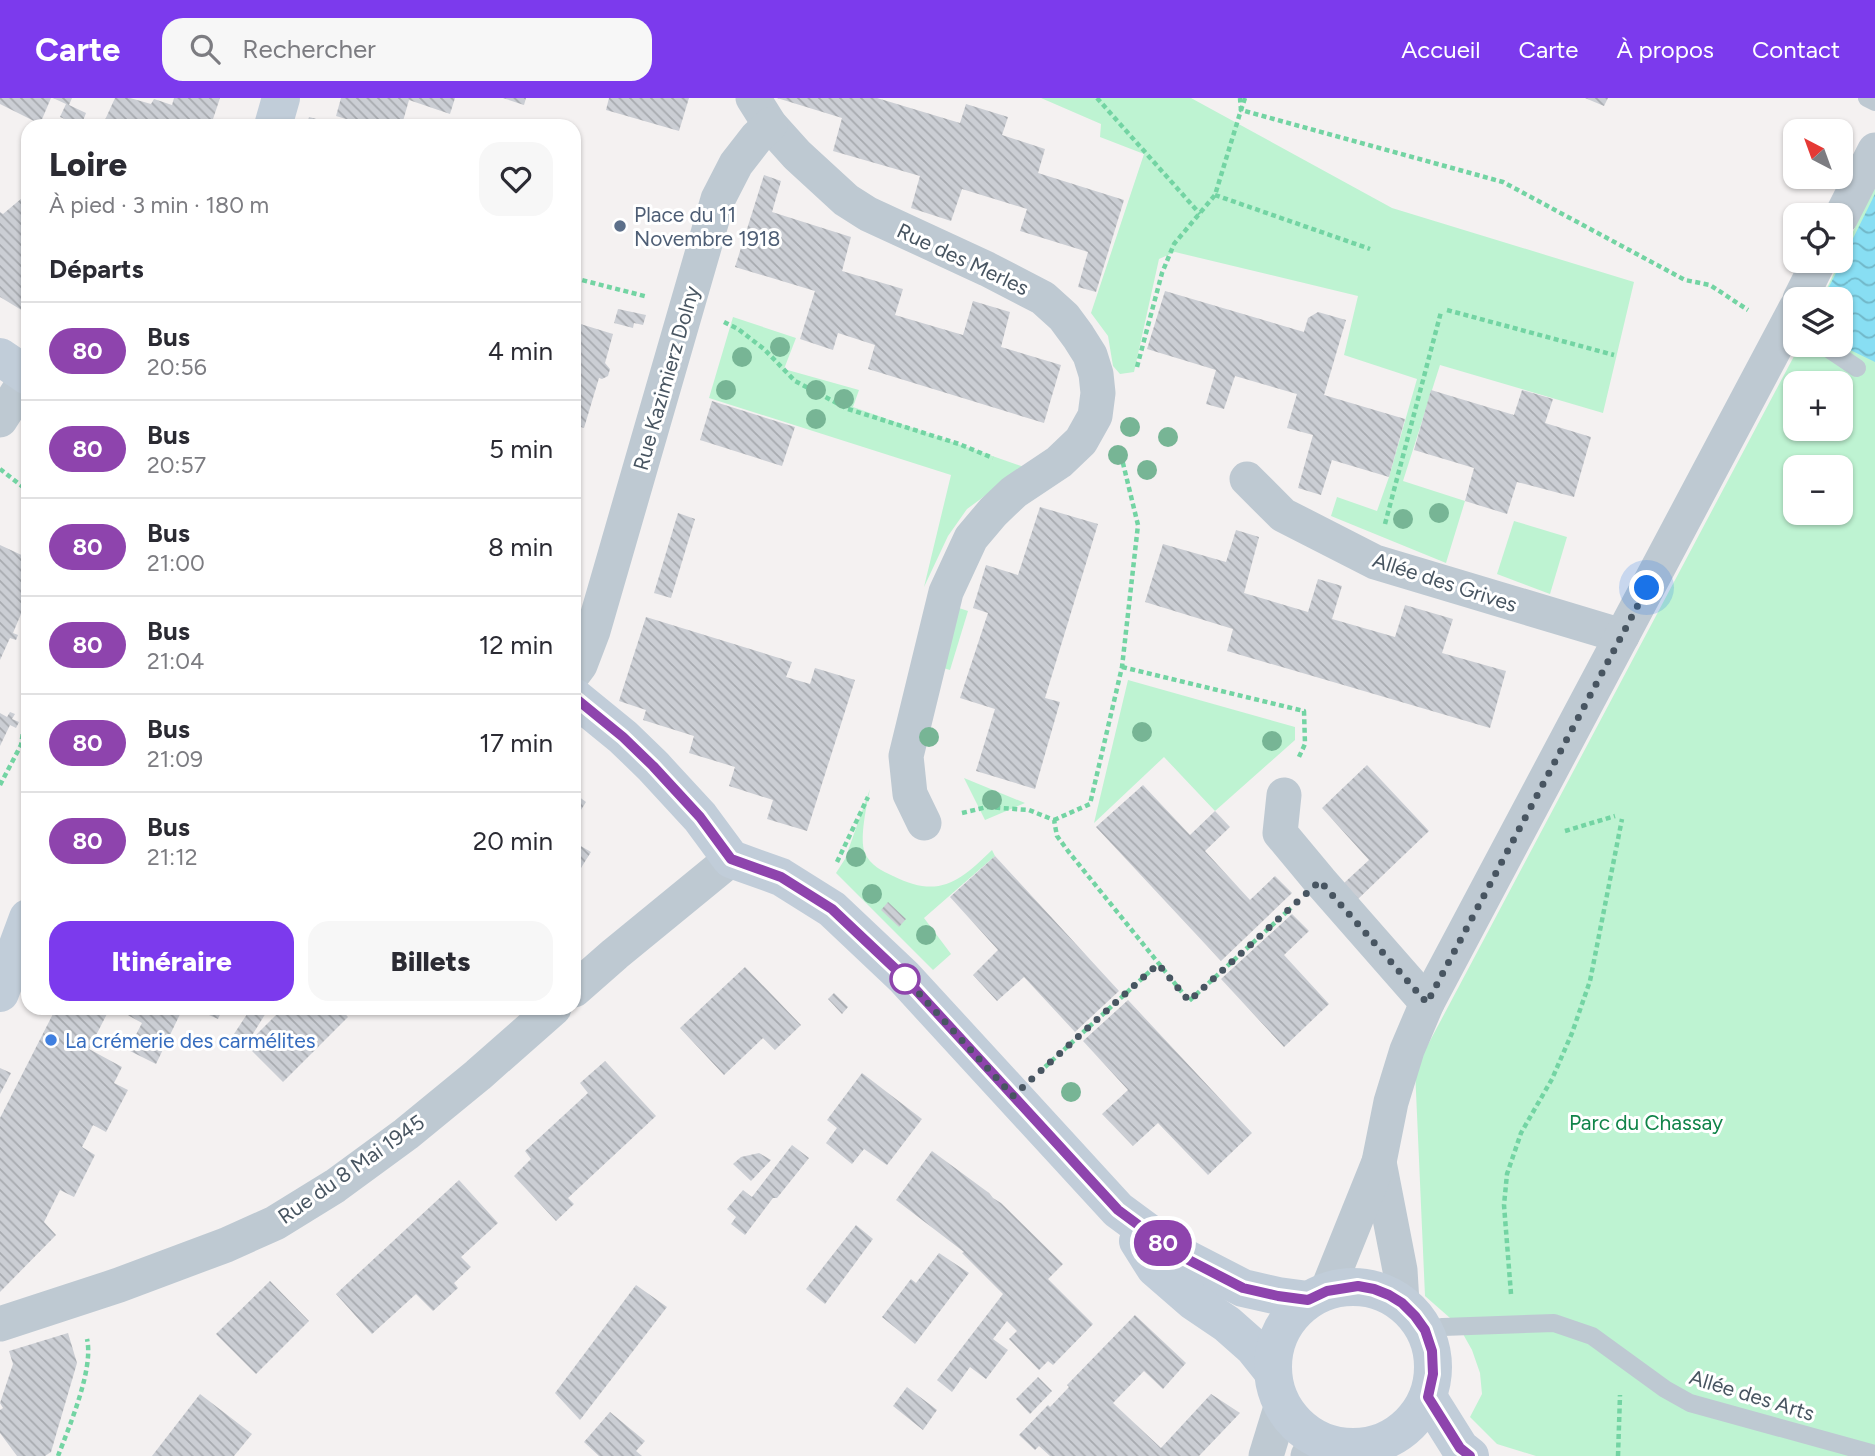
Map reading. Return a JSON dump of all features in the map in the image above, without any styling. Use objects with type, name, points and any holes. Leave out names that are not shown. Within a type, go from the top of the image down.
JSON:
[{"type":"street","points":[[275,119],[281,98]]},
{"type":"street","name":"Rue des Merles","points":[[762,112],[816,174],[846,200],[868,214],[1018,284],[1042,298],[1064,317],[1090,355],[1096,374],[1098,393],[1095,416],[1082,441],[1059,461],[1014,492],[993,513],[971,538],[946,592],[906,756],[910,794],[924,823]]},
{"type":"street","name":"Rue Kazimierz Dolny","points":[[581,662],[593,631],[718,199],[736,164],[757,137],[762,112]]},
{"type":"street","points":[[1848,203],[1875,150]]},
{"type":"street","points":[[1266,1456],[1278,1388],[1275,1351],[1282,1331],[1293,1314],[1318,1295],[1379,1162],[1391,1102],[1407,1050],[1427,1003],[1783,335]]},
{"type":"street","points":[[0,357],[21,371]]},
{"type":"street","points":[[0,421],[21,387]]},
{"type":"street","name":"Allée des Grives","points":[[1247,479],[1283,515],[1375,562],[1622,636]]},
{"type":"street","points":[[581,703],[653,766],[700,817],[731,859],[781,877],[832,909],[904,977],[1118,1210],[1155,1268],[1253,1347],[1300,1427],[1341,1450],[1376,1444],[1408,1426],[1428,1397],[1433,1374],[1432,1351],[1414,1316],[1400,1270],[1379,1162]]},
{"type":"street","points":[[1284,795],[1280,833],[1427,1003]]},
{"type":"street","points":[[581,984],[731,859]]},
{"type":"street","points":[[0,993],[21,937]]},
{"type":"street","name":"Rue du 8 Mai 1945","points":[[0,1324],[226,1245],[275,1223],[335,1186],[406,1134],[546,1015]]},
{"type":"street","points":[[1118,1210],[1179,1255],[1243,1288],[1278,1296],[1318,1295],[1358,1286],[1389,1295],[1414,1316]]},
{"type":"street","points":[[1428,1397],[1460,1448],[1470,1456]]},
{"type":"lane","points":[[1867,98],[1875,102]]},
{"type":"lane","points":[[1841,357],[1857,368]]},
{"type":"lane","name":"Allée des Arts","points":[[1414,1316],[1443,1327],[1554,1323],[1592,1336],[1690,1404],[1875,1454]]},
{"type":"path","points":[[1097,98],[1200,214]]},
{"type":"path","points":[[1135,375],[1162,273],[1174,244],[1215,195],[1243,98]]},
{"type":"path","points":[[1241,110],[1503,182],[1685,280],[1710,285],[1752,313],[1783,313]]},
{"type":"path","points":[[1215,195],[1370,249]]},
{"type":"path","points":[[581,280],[656,299]]},
{"type":"path","points":[[1447,310],[1614,355]]},
{"type":"path","points":[[1375,562],[1441,312]]},
{"type":"path","points":[[720,320],[738,329],[764,349],[795,381],[848,409],[959,444],[1036,477]]},
{"type":"path","points":[[924,823],[986,807],[1029,810],[1054,820],[1090,804],[1122,667],[1138,525],[1120,447]]},
{"type":"path","points":[[0,469],[21,486]]},
{"type":"path","points":[[1122,667],[1304,711],[1305,744],[1284,795]]},
{"type":"path","points":[[0,785],[21,745]]},
{"type":"path","points":[[826,862],[836,864],[875,782],[906,756]]},
{"type":"path","points":[[1513,1305],[1504,1205],[1507,1174],[1521,1133],[1552,1079],[1572,1033],[1590,981],[1622,819]]},
{"type":"path","points":[[1054,820],[1057,836],[1189,1001],[1320,881]]},
{"type":"path","points":[[1013,1096],[1158,964]]},
{"type":"path","points":[[58,1456],[84,1383],[88,1346],[76,1299]]},
{"type":"path","points":[[1618,1456],[1620,1392],[1627,1360]]},
{"type":"green space","points":[[1041,98],[1191,98],[1392,208],[1634,282],[1603,413],[1440,365],[1403,481],[1465,501],[1446,563],[1331,516],[1337,497],[1377,511],[1417,379],[1344,355],[1358,296],[1175,252],[1159,259],[1134,372],[1120,374],[1113,366],[1108,336],[1091,313],[1144,154],[1100,137],[1101,124]]},
{"type":"green space","name":"Parc du Chassay","points":[[1875,184],[1875,1456],[1536,1456],[1497,1444],[1470,1417],[1482,1394],[1480,1373],[1472,1350],[1458,1325],[1425,1296],[1415,1069],[1783,377],[1783,441],[1853,441],[1853,371],[1786,371],[1794,357],[1853,357],[1853,287],[1828,287],[1834,273],[1853,273],[1853,232]]},
{"type":"green space","points":[[733,317],[796,338],[784,369],[859,390],[853,407],[1024,467],[967,509],[948,536],[924,587],[951,475],[709,398]]},
{"type":"green space","points":[[1514,521],[1567,537],[1550,594],[1497,574]]},
{"type":"green space","points":[[959,608],[968,611],[950,670],[940,667]]},
{"type":"green space","points":[[1128,680],[1295,727],[1295,740],[1215,811],[1164,757],[1094,823]]},
{"type":"green space","points":[[964,778],[1025,803],[985,820]]},
{"type":"green space","points":[[870,789],[864,821],[863,847],[870,861],[885,872],[909,883],[936,886],[947,884],[969,871],[992,850],[995,856],[924,918],[951,954],[933,970],[836,873],[845,859]]},
{"type":"water","points":[[1875,194],[1875,362],[1853,351],[1853,287],[1829,287],[1836,273],[1853,273],[1853,238]]},
{"type":"building","points":[[0,98],[51,98],[42,119],[30,119],[0,104]]},
{"type":"building","points":[[53,98],[72,98],[69,105],[86,113],[84,119],[60,117],[66,104]]},
{"type":"building","points":[[115,98],[130,98],[151,104],[154,99],[172,105],[174,98],[220,98],[213,119],[105,119]]},
{"type":"building","points":[[341,98],[455,98],[450,114],[409,100],[404,119],[346,119],[336,116]]},
{"type":"building","points":[[503,98],[526,98],[524,105]]},
{"type":"building","points":[[609,98],[689,98],[679,131],[606,110]]},
{"type":"building","points":[[777,98],[877,98],[960,123],[966,104],[1008,117],[1002,135],[1045,149],[1038,173],[1124,200],[1096,292],[1078,287],[1088,252],[1020,231],[1027,209],[962,189],[951,221],[911,208],[920,176],[833,151],[842,118]]},
{"type":"building","points":[[1585,98],[1608,98],[1604,106]]},
{"type":"building","points":[[764,175],[781,181],[772,212],[851,237],[842,271],[903,289],[895,315],[963,335],[973,301],[1010,312],[1001,347],[1061,365],[1044,423],[868,369],[875,345],[838,333],[833,350],[800,339],[815,291],[735,267]]},
{"type":"building","points":[[21,199],[21,310],[0,297],[0,212],[3,214]]},
{"type":"building","points":[[1165,291],[1304,332],[1308,318],[1318,312],[1346,320],[1324,395],[1405,419],[1389,477],[1332,460],[1321,495],[1298,488],[1313,435],[1287,428],[1297,394],[1235,376],[1224,409],[1206,404],[1216,370],[1147,349]]},
{"type":"building","points":[[618,309],[646,315],[643,325],[634,323],[633,328],[614,323]]},
{"type":"building","points":[[581,324],[613,334],[605,363],[610,369],[608,376],[599,378],[584,428],[581,427]]},
{"type":"building","points":[[1431,390],[1514,415],[1522,390],[1553,399],[1545,423],[1591,437],[1574,497],[1517,482],[1507,514],[1465,501],[1474,468],[1414,450]]},
{"type":"building","points":[[712,401],[795,427],[782,466],[700,440]]},
{"type":"building","points":[[1040,507],[1098,524],[1045,698],[1060,702],[1035,789],[976,771],[995,709],[960,698],[988,613],[973,608],[986,565],[1018,575]]},
{"type":"building","points":[[678,513],[695,519],[671,598],[654,593]]},
{"type":"building","points":[[1236,530],[1259,537],[1244,593],[1308,612],[1318,579],[1342,586],[1332,619],[1395,637],[1405,605],[1453,619],[1442,653],[1506,671],[1490,728],[1227,651],[1233,629],[1145,602],[1163,544],[1226,562]]},
{"type":"building","points":[[0,545],[21,555],[21,614],[13,633],[18,635],[16,640],[10,638],[0,660]]},
{"type":"building","points":[[646,617],[792,662],[786,677],[810,684],[815,668],[855,680],[807,831],[767,819],[773,800],[729,786],[735,767],[689,753],[694,736],[643,720],[646,710],[619,701]]},
{"type":"building","points":[[10,712],[15,714],[12,719],[19,722],[16,728],[10,725],[0,746],[0,713],[7,717]]},
{"type":"building","points":[[1367,765],[1429,831],[1358,899],[1344,883],[1369,860],[1322,808]]},
{"type":"building","points":[[1143,785],[1190,835],[1215,811],[1230,827],[1205,851],[1250,900],[1275,876],[1292,893],[1221,961],[1096,827]]},
{"type":"building","points":[[581,846],[591,852],[581,868]]},
{"type":"building","points":[[995,856],[1119,991],[1075,1032],[1024,977],[997,1001],[973,975],[998,950],[950,897]]},
{"type":"building","points":[[888,902],[906,919],[899,927],[881,910]]},
{"type":"building","points":[[1292,914],[1309,931],[1284,955],[1329,1004],[1284,1047],[1221,979]]},
{"type":"building","points":[[745,967],[801,1025],[775,1050],[763,1038],[724,1075],[680,1028]]},
{"type":"building","points":[[834,993],[848,1007],[842,1014],[828,999]]},
{"type":"building","points":[[1128,1000],[1252,1133],[1208,1175],[1158,1123],[1133,1146],[1102,1114],[1128,1090],[1083,1041]]},
{"type":"building","points":[[52,1015],[106,1015],[89,1049],[122,1067],[114,1083],[128,1090],[106,1132],[93,1125],[82,1147],[95,1155],[74,1197],[60,1190],[44,1222],[56,1235],[0,1292],[0,1118]]},
{"type":"building","points":[[128,1015],[180,1015],[156,1064],[128,1050],[142,1023]]},
{"type":"building","points":[[246,1015],[265,1015],[246,1045],[234,1034]]},
{"type":"building","points":[[276,1015],[348,1017],[283,1082],[246,1045]]},
{"type":"building","points":[[605,1061],[656,1116],[568,1198],[574,1204],[556,1221],[514,1176],[531,1159],[525,1151],[588,1093],[580,1083]]},
{"type":"building","points":[[0,1068],[11,1073],[0,1094]]},
{"type":"building","points":[[862,1073],[922,1119],[887,1165],[864,1149],[852,1164],[826,1143],[837,1128],[827,1120]]},
{"type":"building","points":[[792,1145],[809,1158],[777,1198],[773,1198],[745,1235],[731,1224],[736,1217],[727,1209],[743,1190],[752,1197]]},
{"type":"building","points":[[932,1151],[1001,1203],[1063,1264],[1048,1279],[1093,1324],[1053,1365],[1048,1361],[1039,1370],[1009,1339],[1017,1331],[1007,1321],[993,1339],[1008,1350],[986,1379],[970,1367],[952,1392],[937,1380],[1003,1294],[962,1253],[964,1252],[896,1200]]},
{"type":"building","points":[[759,1153],[771,1160],[751,1181],[733,1164],[741,1157]]},
{"type":"building","points":[[459,1180],[498,1223],[461,1257],[471,1267],[454,1283],[458,1288],[433,1311],[416,1294],[372,1334],[336,1294]]},
{"type":"building","points":[[856,1225],[873,1239],[825,1304],[806,1289]]},
{"type":"building","points":[[939,1253],[969,1273],[915,1344],[882,1317],[911,1279],[916,1283]]},
{"type":"building","points":[[270,1281],[309,1321],[256,1374],[216,1334]]},
{"type":"building","points":[[636,1285],[667,1307],[580,1420],[555,1393]]},
{"type":"building","points":[[1135,1315],[1186,1363],[1163,1389],[1144,1371],[1113,1403],[1161,1448],[1211,1394],[1240,1413],[1199,1456],[1050,1456],[1039,1446],[1035,1450],[1019,1435],[1048,1405],[1050,1407],[1069,1387],[1067,1385]]},
{"type":"building","points":[[68,1333],[77,1363],[51,1452],[45,1456],[17,1456],[0,1433],[0,1410],[3,1408],[0,1403],[13,1364],[9,1351]]},
{"type":"building","points":[[1038,1377],[1052,1391],[1030,1414],[1016,1399]]},
{"type":"building","points":[[907,1387],[937,1410],[923,1430],[893,1406]]},
{"type":"building","points":[[200,1394],[252,1434],[234,1456],[152,1456]]},
{"type":"building","points":[[610,1412],[645,1441],[636,1451],[642,1456],[599,1456],[584,1442]]},
{"type":"bus line","name":"80","points":[[581,703],[653,766],[700,817],[731,859],[781,877],[832,909],[904,977],[1118,1210],[1179,1255],[1243,1288],[1278,1296],[1308,1300],[1327,1291],[1358,1286],[1374,1289],[1402,1303],[1425,1330],[1432,1351],[1433,1374],[1428,1397],[1460,1448],[1470,1456]]},
{"type":"place","name":"Place du 11 Novembre 1918","points":[[620,226]]},
{"type":"place","name":"La crémerie des carmélites","points":[[51,1040]]},
{"type":"route","points":[[905,979],[904,977],[1013,1096],[1158,964],[1189,1001],[1320,881],[1427,1003],[1647,588]]}]
